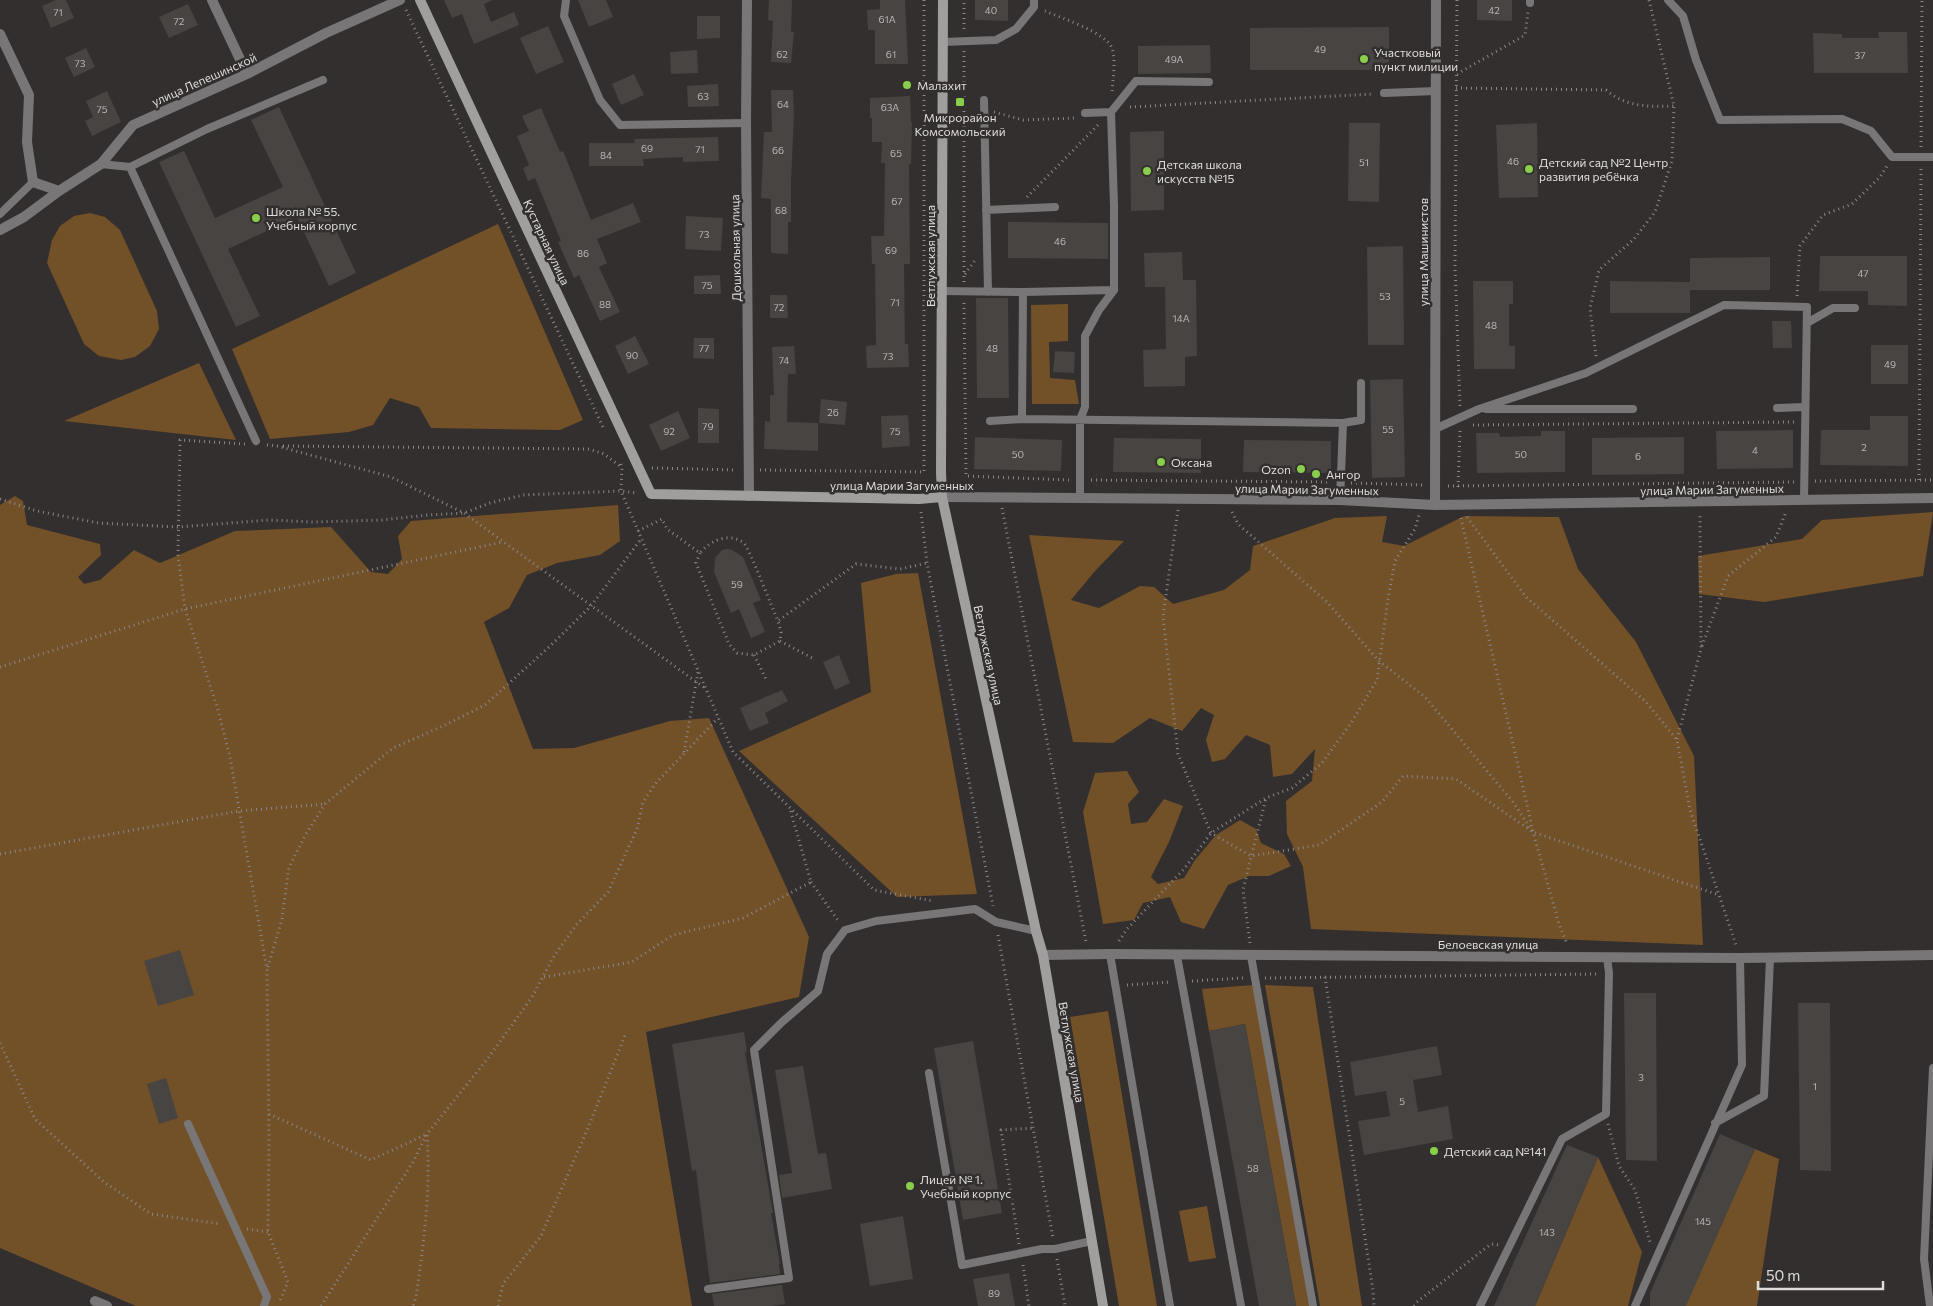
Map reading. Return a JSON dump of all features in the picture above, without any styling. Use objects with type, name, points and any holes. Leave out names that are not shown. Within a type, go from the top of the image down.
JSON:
[{"type":"main road","name":"Кустарная улица","points":[[420,0],[651,494]]},
{"type":"main road","name":"Ветлужская улица","points":[[943,0],[942,497],[1036,931],[1043,955],[1103,1306]]},
{"type":"main road","name":"улица Марии Загуменных","points":[[651,494],[919,499],[942,497]]},
{"type":"street","points":[[212,0],[247,74]]},
{"type":"street","name":"улица Лепешинской","points":[[0,230],[24,217],[59,191],[101,164],[134,124],[247,74],[326,33],[400,0]]},
{"type":"street","name":"Дошкольная улица","points":[[747,0],[746,123],[750,496]]},
{"type":"street","name":"улица Машинистов","points":[[1435,505],[1436,0]]},
{"type":"street","points":[[0,34],[29,95],[27,142],[33,182],[59,191]]},
{"type":"street","name":"улица Марии Загуменных","points":[[942,497],[1340,500],[1435,505],[1933,498]]},
{"type":"street","name":"Белоевская улица","points":[[1043,955],[1740,958],[1933,955]]},
{"type":"street","points":[[95,1301],[107,1306]]},
{"type":"lane","points":[[566,0],[564,16],[600,100],[620,125],[746,123]]},
{"type":"lane","points":[[1668,0],[1683,16],[1696,60],[1720,120],[1842,118],[1871,131],[1892,157],[1933,157]]},
{"type":"lane","points":[[943,42],[996,40],[1016,29],[1034,3]]},
{"type":"lane","points":[[101,164],[130,167],[207,128],[323,80]]},
{"type":"lane","points":[[1080,499],[1080,420],[1086,407],[1085,336],[1099,310],[1114,290],[1111,112],[1136,81],[1209,82]]},
{"type":"lane","points":[[1384,93],[1436,91]]},
{"type":"lane","points":[[984,100],[988,292]]},
{"type":"lane","points":[[1082,115],[1111,112]]},
{"type":"lane","points":[[130,167],[257,443]]},
{"type":"lane","points":[[0,214],[33,182]]},
{"type":"lane","points":[[986,210],[1055,208]]},
{"type":"lane","points":[[942,291],[1114,290]]},
{"type":"lane","points":[[1022,419],[1023,292]]},
{"type":"lane","points":[[1435,429],[1460,421],[1479,409],[1586,373],[1724,304],[1807,306],[1804,500]]},
{"type":"lane","points":[[1807,323],[1833,308],[1855,308]]},
{"type":"lane","points":[[990,421],[1022,419],[1343,423],[1361,420],[1361,383]]},
{"type":"lane","points":[[1777,408],[1806,407]]},
{"type":"lane","points":[[1479,409],[1633,409]]},
{"type":"lane","points":[[1340,500],[1343,423]]},
{"type":"lane","points":[[708,1289],[789,1278],[754,1050],[781,1023],[818,991],[828,954],[844,930],[876,921],[975,909],[996,922],[1036,931]]},
{"type":"lane","points":[[1110,954],[1170,1306]]},
{"type":"lane","points":[[1178,956],[1241,1306]]},
{"type":"lane","points":[[1251,956],[1313,1306]]},
{"type":"lane","points":[[1480,1306],[1562,1139],[1606,1114],[1609,974],[1607,957]]},
{"type":"lane","points":[[1635,1306],[1742,1065],[1740,958]]},
{"type":"lane","points":[[1715,1123],[1764,1096],[1770,958]]},
{"type":"lane","points":[[1930,1306],[1924,1259],[1933,1068]]},
{"type":"lane","points":[[929,1073],[962,1265],[1092,1241]]},
{"type":"lane","points":[[188,1124],[267,1297],[264,1306]]},
{"type":"path","points":[[277,446],[589,449],[604,454],[622,468],[924,472],[924,0]]},
{"type":"path","points":[[964,0],[966,476]]},
{"type":"path","points":[[1457,0],[1455,265],[1460,421],[1458,505],[1533,832],[1559,924],[1573,957]]},
{"type":"path","points":[[1598,366],[1590,308],[1599,270],[1634,239],[1655,212],[1672,161],[1674,106],[1649,0]]},
{"type":"path","points":[[1919,480],[1922,0]]},
{"type":"path","points":[[1456,74],[1525,35],[1530,1]]},
{"type":"path","points":[[1034,3],[1100,35],[1112,48],[1114,69],[1111,112]]},
{"type":"path","points":[[1456,88],[1606,90],[1614,97],[1631,104],[1674,106]]},
{"type":"path","points":[[1015,209],[1111,112],[1119,107],[1384,93]]},
{"type":"path","points":[[964,105],[1023,120],[1082,115]]},
{"type":"path","points":[[1796,306],[1800,246],[1824,215],[1852,204],[1880,177],[1892,157]]},
{"type":"path","points":[[964,274],[987,245]]},
{"type":"path","points":[[1460,421],[1805,422]]},
{"type":"path","points":[[248,444],[180,440],[178,555],[186,609],[218,710],[230,757],[267,970],[268,1232],[288,1282],[278,1306]]},
{"type":"path","points":[[257,443],[277,446],[391,477],[464,513],[706,689]]},
{"type":"path","points":[[1215,481],[1238,524],[1327,602],[1379,661],[1425,698],[1513,802],[1533,832]]},
{"type":"path","points":[[1110,954],[1127,928],[1184,869],[1211,833],[1266,798],[1292,788],[1322,764],[1351,723],[1377,680],[1395,561],[1415,528],[1422,504],[1422,485]]},
{"type":"path","points":[[0,499],[37,511],[99,523],[178,527],[269,520],[313,522],[382,520],[464,513],[490,503],[523,495],[621,491],[651,494]]},
{"type":"path","points":[[1000,498],[1089,954]]},
{"type":"path","points":[[919,499],[927,563],[996,922],[1065,1306]]},
{"type":"path","points":[[1180,500],[1163,616],[1178,754],[1211,833],[1251,856],[1319,845],[1382,802],[1403,776],[1456,779],[1533,832],[1718,895]]},
{"type":"path","points":[[1740,958],[1690,810],[1677,740],[1701,649],[1728,576],[1776,537],[1790,500]]},
{"type":"path","points":[[1700,502],[1701,649]]},
{"type":"path","points":[[1458,505],[1526,597],[1646,702],[1677,740]]},
{"type":"path","points":[[638,531],[662,519],[667,530],[700,553]]},
{"type":"path","points":[[732,537],[745,544],[778,621],[782,632],[780,640],[754,654],[737,653],[729,644],[696,563],[705,547],[717,540],[732,537]]},
{"type":"path","points":[[267,970],[282,919],[289,867],[306,834],[326,804],[393,748],[441,727],[484,705],[549,647],[591,606],[641,539]]},
{"type":"path","points":[[0,667],[186,609],[504,542]]},
{"type":"path","points":[[778,621],[856,564],[900,569],[927,563]]},
{"type":"path","points":[[780,640],[814,659]]},
{"type":"path","points":[[754,654],[767,682]]},
{"type":"path","points":[[684,753],[698,672]]},
{"type":"path","points":[[321,1306],[413,1162],[427,1134],[489,1057],[532,997],[554,956],[577,924],[608,892],[637,829],[643,802],[655,784],[718,718]]},
{"type":"path","points":[[1251,956],[1243,890],[1266,798]]},
{"type":"path","points":[[0,854],[239,811],[326,804]]},
{"type":"path","points":[[790,807],[811,882],[844,930]]},
{"type":"path","points":[[543,977],[632,962],[673,935],[743,918],[811,882]]},
{"type":"path","points":[[1115,986],[1255,978],[1609,974]]},
{"type":"path","points":[[1325,977],[1374,1306]]},
{"type":"path","points":[[498,1306],[503,1284],[541,1236],[588,1128],[626,1033]]},
{"type":"path","points":[[0,1043],[35,1119],[104,1182],[151,1214],[268,1232]]},
{"type":"path","points":[[269,1114],[371,1160],[427,1134]]},
{"type":"path","points":[[1606,1114],[1619,1166],[1635,1190],[1655,1259]]},
{"type":"path","points":[[1030,1306],[1001,1130],[1033,1128]]},
{"type":"path","points":[[413,1306],[426,1227],[429,1165],[427,1134]]},
{"type":"path","points":[[1414,1306],[1491,1244],[1508,1248]]},
{"type":"shaded area","points":[[90,213],[105,217],[120,230],[157,311],[159,329],[150,346],[135,357],[121,360],[99,356],[84,344],[47,263],[52,240],[60,226],[74,216]]},
{"type":"shaded area","points":[[498,224],[583,420],[560,430],[431,428],[419,407],[390,398],[373,425],[349,432],[270,439],[232,349]]},
{"type":"shaded area","points":[[1068,304],[1068,341],[1049,342],[1050,378],[1075,380],[1079,404],[1032,404],[1031,305]]},
{"type":"shaded area","points":[[199,363],[236,440],[64,421]]},
{"type":"shaded area","points":[[15,496],[23,501],[27,525],[100,544],[101,555],[78,577],[84,584],[100,580],[134,550],[160,563],[235,531],[331,527],[371,572],[388,574],[402,559],[398,536],[411,521],[618,505],[620,541],[600,555],[557,563],[527,575],[509,608],[484,622],[533,749],[574,748],[670,721],[709,718],[809,937],[799,997],[646,1032],[692,1306],[136,1306],[0,1248],[0,505]]},
{"type":"shaded area","points":[[1933,512],[1923,576],[1764,602],[1699,594],[1698,556],[1802,539],[1822,520]]},
{"type":"shaded area","points":[[1387,516],[1382,542],[1404,546],[1464,516],[1559,517],[1578,569],[1636,642],[1694,756],[1703,945],[1311,929],[1303,867],[1287,834],[1286,801],[1312,781],[1315,749],[1292,774],[1273,777],[1270,745],[1246,735],[1225,759],[1212,762],[1206,740],[1214,715],[1201,708],[1182,731],[1150,718],[1113,743],[1073,742],[1029,535],[1124,541],[1095,571],[1071,600],[1099,608],[1140,586],[1154,587],[1173,604],[1224,590],[1250,570],[1253,546],[1335,518]]},
{"type":"shaded area","points":[[918,573],[977,894],[897,897],[739,751],[871,692],[861,583],[896,574]]},
{"type":"shaded area","points":[[1127,771],[1139,792],[1128,804],[1131,824],[1147,822],[1164,799],[1183,806],[1169,842],[1151,877],[1158,884],[1184,878],[1195,860],[1216,835],[1240,820],[1256,829],[1261,843],[1284,854],[1291,866],[1269,876],[1249,876],[1228,885],[1204,929],[1181,922],[1170,897],[1143,903],[1134,920],[1103,924],[1083,812],[1095,773]]},
{"type":"shaded area","points":[[1253,985],[1309,1306],[1296,1306],[1245,1024],[1209,1031],[1202,989]]},
{"type":"shaded area","points":[[1265,985],[1313,987],[1362,1306],[1320,1306]]},
{"type":"shaded area","points":[[1108,1011],[1157,1306],[1119,1306],[1070,1017]]},
{"type":"shaded area","points":[[1755,1149],[1779,1159],[1757,1306],[1685,1306]]},
{"type":"shaded area","points":[[1598,1157],[1642,1252],[1628,1306],[1535,1306]]},
{"type":"shaded area","points":[[1207,1206],[1216,1258],[1189,1262],[1179,1211]]},
{"type":"building","points":[[56,0],[66,0],[74,18],[51,28],[42,6]]},
{"type":"building","points":[[444,0],[493,0],[484,4],[491,22],[514,12],[519,25],[474,44],[462,14],[452,18]]},
{"type":"building","points":[[578,0],[606,0],[613,17],[589,27]]},
{"type":"building","points":[[769,0],[792,0],[791,32],[794,32],[791,63],[771,62],[773,21],[768,20]]},
{"type":"building","points":[[880,0],[905,0],[908,64],[875,64],[875,30],[868,30],[867,10],[880,9]]},
{"type":"building","points":[[975,0],[1008,0],[1008,21],[975,20]]},
{"type":"building","points":[[1477,0],[1512,0],[1512,21],[1477,20]]},
{"type":"building","points":[[188,4],[198,25],[169,38],[159,17]]},
{"type":"building","points":[[697,16],[720,16],[720,38],[697,39]]},
{"type":"building","points":[[548,26],[564,62],[536,74],[520,38]]},
{"type":"building","points":[[1389,27],[1389,70],[1250,70],[1250,28]]},
{"type":"building","points":[[1878,32],[1907,32],[1908,73],[1814,73],[1813,33],[1842,34],[1842,38],[1879,38]]},
{"type":"building","points":[[1210,45],[1211,73],[1138,74],[1138,46]]},
{"type":"building","points":[[86,48],[95,67],[74,77],[65,58]]},
{"type":"building","points":[[697,50],[698,73],[671,74],[670,52]]},
{"type":"building","points":[[634,74],[644,95],[621,105],[612,84]]},
{"type":"building","points":[[718,84],[719,106],[688,107],[687,86]]},
{"type":"building","points":[[771,90],[793,90],[791,222],[788,222],[788,254],[771,253],[771,199],[761,198],[764,132],[772,132]]},
{"type":"building","points":[[107,91],[121,122],[92,136],[85,121],[93,117],[86,101]]},
{"type":"building","points":[[910,96],[912,122],[911,164],[909,164],[910,264],[904,264],[905,344],[908,344],[909,367],[867,368],[866,346],[876,345],[875,264],[872,264],[871,236],[884,236],[885,163],[881,163],[882,142],[872,142],[870,98]]},
{"type":"building","name":"Школа № 55. Учебный корпус","points":[[279,107],[356,273],[329,286],[297,217],[228,249],[260,316],[236,327],[159,162],[184,151],[215,218],[283,187],[251,120]]},
{"type":"building","points":[[541,108],[560,152],[563,151],[591,220],[633,203],[641,222],[597,239],[607,263],[599,267],[620,312],[600,321],[579,275],[574,278],[558,242],[561,241],[535,178],[528,181],[523,168],[529,165],[517,136],[529,131],[522,116]]},
{"type":"building","points":[[1349,123],[1380,123],[1379,202],[1348,201]]},
{"type":"building","points":[[1537,123],[1538,197],[1499,198],[1496,125]]},
{"type":"building","name":"Детская школа искусств №15","points":[[1164,131],[1164,210],[1131,211],[1130,132]]},
{"type":"building","points":[[718,137],[719,161],[683,162],[683,157],[643,159],[644,166],[589,166],[589,143],[635,143],[634,139]]},
{"type":"building","points":[[686,216],[723,218],[721,251],[685,249]]},
{"type":"building","points":[[1008,222],[1108,223],[1108,259],[1008,258]]},
{"type":"building","points":[[1403,246],[1404,345],[1368,345],[1367,247]]},
{"type":"building","points":[[1182,252],[1183,280],[1196,280],[1197,356],[1185,357],[1185,386],[1144,387],[1143,350],[1166,349],[1165,287],[1145,287],[1144,253]]},
{"type":"building","points":[[1820,256],[1907,256],[1907,306],[1868,305],[1868,291],[1819,291]]},
{"type":"building","points":[[1770,257],[1770,290],[1690,290],[1690,258]]},
{"type":"building","points":[[720,275],[721,294],[694,294],[694,276]]},
{"type":"building","points":[[1473,281],[1513,281],[1513,304],[1509,304],[1509,346],[1515,346],[1515,369],[1474,369]]},
{"type":"building","points":[[1610,281],[1690,282],[1690,313],[1610,313]]},
{"type":"building","points":[[770,295],[787,295],[788,318],[770,318]]},
{"type":"building","points":[[976,298],[1008,298],[1009,398],[977,398]]},
{"type":"building","points":[[1772,321],[1791,321],[1792,348],[1773,348]]},
{"type":"building","points":[[635,336],[649,364],[628,374],[615,346]]},
{"type":"building","points":[[694,338],[714,338],[714,359],[693,358]]},
{"type":"building","points":[[1871,345],[1908,345],[1908,384],[1871,384]]},
{"type":"building","points":[[794,346],[796,374],[788,374],[787,422],[818,423],[818,451],[764,449],[765,421],[770,422],[770,395],[774,395],[772,347]]},
{"type":"building","points":[[1055,351],[1075,352],[1074,373],[1053,372]]},
{"type":"building","points":[[1403,379],[1405,477],[1372,478],[1370,380]]},
{"type":"building","points":[[821,399],[847,402],[845,425],[819,423]]},
{"type":"building","points":[[698,408],[719,409],[719,443],[698,443]]},
{"type":"building","points":[[678,411],[690,438],[661,451],[649,425]]},
{"type":"building","points":[[908,415],[910,446],[882,448],[881,416]]},
{"type":"building","points":[[1870,416],[1908,416],[1908,466],[1820,465],[1821,430],[1870,430]]},
{"type":"building","points":[[1793,430],[1793,468],[1717,469],[1716,431]]},
{"type":"building","points":[[1541,431],[1565,431],[1565,472],[1477,473],[1476,433],[1499,433],[1500,437],[1541,436]]},
{"type":"building","points":[[975,437],[1062,440],[1061,471],[974,469]]},
{"type":"building","points":[[1684,437],[1684,474],[1592,475],[1592,438]]},
{"type":"building","points":[[1114,438],[1201,439],[1201,473],[1113,472]]},
{"type":"building","points":[[1244,440],[1331,441],[1331,473],[1243,472]]},
{"type":"building","points":[[727,549],[743,557],[761,600],[753,603],[765,632],[751,638],[739,609],[731,613],[714,572],[715,558],[722,550]]},
{"type":"building","points":[[839,655],[850,683],[835,690],[823,662]]},
{"type":"building","points":[[782,690],[788,701],[765,713],[769,723],[750,731],[740,708]]},
{"type":"building","points":[[180,950],[194,995],[158,1006],[144,961]]},
{"type":"building","points":[[1624,993],[1656,993],[1657,1161],[1626,1160]]},
{"type":"building","points":[[1798,1003],[1830,1003],[1831,1171],[1800,1170]]},
{"type":"building","points":[[1245,1024],[1296,1306],[1259,1306],[1209,1031]]},
{"type":"building","points":[[744,1032],[747,1052],[745,1052],[773,1213],[771,1213],[780,1274],[710,1283],[696,1170],[692,1171],[672,1044]]},
{"type":"building","points":[[973,1041],[1002,1213],[963,1220],[934,1048]]},
{"type":"building","points":[[1437,1046],[1442,1075],[1413,1080],[1418,1112],[1448,1106],[1453,1139],[1364,1155],[1358,1121],[1390,1116],[1386,1091],[1355,1096],[1350,1062]]},
{"type":"building","points":[[803,1066],[818,1154],[826,1153],[832,1189],[782,1198],[779,1175],[792,1173],[775,1070]]},
{"type":"building","points":[[166,1078],[178,1118],[159,1124],[147,1084]]},
{"type":"building","points":[[1720,1134],[1755,1149],[1686,1306],[1650,1306],[1650,1293]]},
{"type":"building","points":[[1567,1145],[1598,1157],[1535,1306],[1494,1306]]},
{"type":"building","points":[[903,1216],[913,1279],[870,1286],[860,1224]]},
{"type":"building","points":[[1009,1273],[1015,1306],[978,1306],[973,1279]]},
{"type":"building","points":[[782,1285],[785,1304],[771,1306],[714,1306],[712,1294]]},
{"type":"place","name":"Участковый пункт милиции","points":[[1364,59]]},
{"type":"place","name":"Малахит","points":[[907,85]]},
{"type":"place","name":"Микрорайон Комсомольский","points":[[960,102]]},
{"type":"place","name":"Детский сад №2 Центр развития ребёнка","points":[[1529,169]]},
{"type":"place","name":"Детская школа искусств №15","points":[[1147,171]]},
{"type":"place","name":"Школа № 55. Учебный корпус","points":[[256,218]]},
{"type":"place","name":"Оксана","points":[[1161,462]]},
{"type":"place","name":"Ozon","points":[[1301,469]]},
{"type":"place","name":"Ангор","points":[[1316,474]]},
{"type":"place","name":"Детский сад №141","points":[[1434,1151]]},
{"type":"place","name":"Лицей № 1. Учебный корпус","points":[[910,1186]]}]
